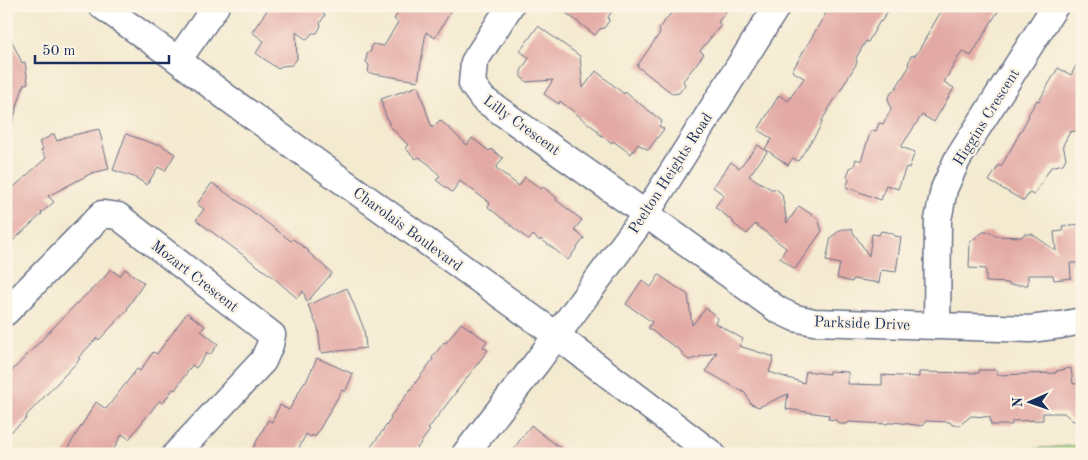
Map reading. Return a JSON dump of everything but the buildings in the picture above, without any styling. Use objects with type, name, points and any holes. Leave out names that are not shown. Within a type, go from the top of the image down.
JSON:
[{"type":"street","name":"Charolais Boulevard","points":[[102,6],[178,60],[226,98],[556,335],[712,454]]},
{"type":"street","points":[[178,60],[216,6]]},
{"type":"street","name":"Lilly Crescent","points":[[510,6],[474,62],[472,84],[483,99],[646,214]]},
{"type":"street","name":"Peelton Heights Road","points":[[465,454],[646,214],[777,6]]},
{"type":"street","name":"Higgins Crescent","points":[[937,325],[938,220],[944,190],[957,160],[1055,6]]},
{"type":"street","name":"Mozart Crescent","points":[[6,312],[102,214],[118,216],[272,335],[263,361],[176,454]]},
{"type":"street","name":"Parkside Drive","points":[[646,214],[778,310],[795,318],[814,322],[1030,329],[1082,321]]},
{"type":"green space","points":[[1082,445],[1082,454],[963,454]]}]
